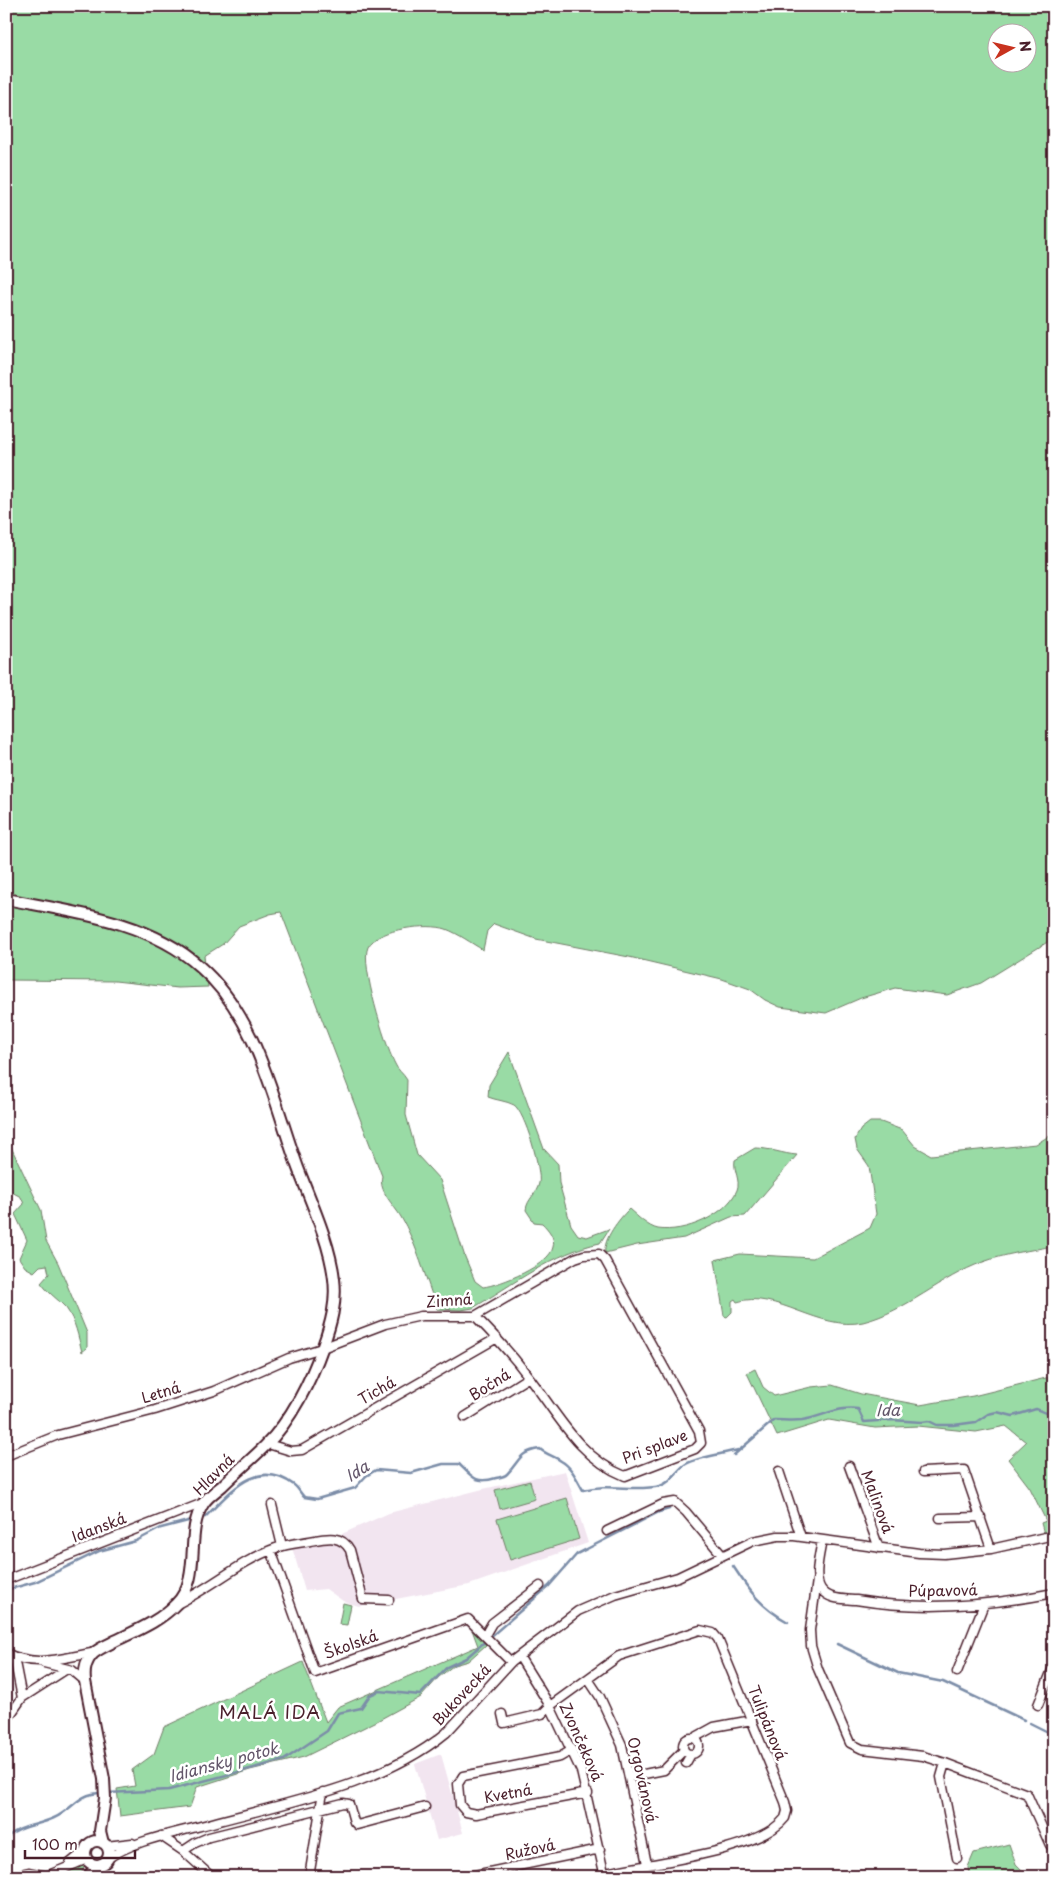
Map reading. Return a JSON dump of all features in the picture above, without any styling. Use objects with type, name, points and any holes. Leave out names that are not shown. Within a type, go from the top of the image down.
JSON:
[{"type":"main road","name":"Hlavná","points":[[6,900],[109,921],[161,940],[199,966],[234,1007],[254,1045],[332,1264],[334,1280],[332,1314],[322,1348],[296,1402],[268,1444],[203,1503],[198,1514],[188,1587],[177,1604],[154,1621],[92,1654]]},
{"type":"main road","points":[[82,1877],[105,1798],[105,1786],[84,1673],[92,1654]]},
{"type":"main road","points":[[87,1877],[104,1861],[108,1851],[100,1832],[102,1810]]},
{"type":"main road","points":[[88,1854],[93,1842],[104,1844]]},
{"type":"main road","points":[[88,1854],[104,1861]]},
{"type":"street","name":"Zimná","points":[[322,1348],[365,1331],[398,1321],[443,1314],[475,1316],[575,1258],[599,1254]]},
{"type":"street","name":"Pri splave","points":[[475,1316],[497,1338],[529,1377],[582,1449],[598,1463],[625,1476],[695,1449],[701,1443],[699,1431],[605,1260],[599,1254]]},
{"type":"street","name":"Tichá","points":[[268,1444],[292,1451],[302,1450],[497,1338]]},
{"type":"street","name":"Letná","points":[[6,1456],[58,1435],[155,1410],[214,1391],[288,1358],[322,1348]]},
{"type":"street","name":"Bočná","points":[[464,1417],[529,1377]]},
{"type":"street","name":"Malinová","points":[[849,1466],[879,1548]]},
{"type":"street","points":[[923,1472],[964,1470],[991,1549]]},
{"type":"street","points":[[779,1471],[798,1537]]},
{"type":"street","points":[[606,1531],[663,1504],[675,1502],[686,1512],[722,1555]]},
{"type":"street","name":"Idanská","points":[[6,1580],[83,1548],[203,1503]]},
{"type":"street","points":[[272,1505],[282,1546]]},
{"type":"street","points":[[940,1518],[981,1517]]},
{"type":"street","name":"Bukovecká","points":[[104,1861],[161,1836],[323,1792],[387,1769],[435,1742],[457,1723],[511,1662],[569,1617],[596,1602],[666,1582],[753,1541],[778,1536],[798,1537],[879,1548],[944,1554],[991,1549],[1054,1535]]},
{"type":"street","points":[[177,1604],[242,1564],[271,1550],[282,1546],[330,1538],[342,1541],[350,1550],[363,1599],[389,1600]]},
{"type":"street","points":[[822,1540],[810,1634],[818,1669],[852,1745],[862,1749],[913,1755],[945,1763],[1027,1794],[1050,1846]]},
{"type":"street","name":"Školská","points":[[271,1550],[314,1673],[466,1619],[471,1620],[511,1662]]},
{"type":"street","name":"Púpavová","points":[[818,1580],[823,1591],[833,1597],[905,1606],[984,1604],[1054,1593]]},
{"type":"street","points":[[485,1635],[492,1623],[540,1586]]},
{"type":"street","points":[[188,1587],[199,1591]]},
{"type":"street","points":[[957,1672],[984,1604]]},
{"type":"street","name":"Tulipánová","points":[[550,1706],[620,1656],[692,1632],[709,1631],[718,1639],[786,1807],[786,1814],[783,1820],[755,1839],[734,1847],[647,1864],[605,1875]]},
{"type":"street","points":[[43,1663],[92,1654]]},
{"type":"street","points":[[22,1698],[10,1655],[67,1669],[85,1681]]},
{"type":"street","name":"Zvončeková","points":[[518,1656],[550,1706],[572,1750],[588,1793],[605,1875]]},
{"type":"street","points":[[1038,1706],[1054,1664]]},
{"type":"street","points":[[6,1721],[22,1698],[67,1669]]},
{"type":"street","name":"Orgovánová","points":[[588,1679],[617,1733],[647,1864]]},
{"type":"street","points":[[502,1714],[504,1723],[540,1716],[550,1706]]},
{"type":"street","points":[[702,1759],[690,1752],[685,1740],[694,1738],[714,1727],[752,1720]]},
{"type":"street","points":[[628,1777],[664,1770],[699,1745],[694,1738]]},
{"type":"street","name":"Kvetná","points":[[572,1750],[560,1757],[464,1776],[458,1784],[460,1806],[466,1812],[476,1814],[588,1793]]},
{"type":"street","points":[[686,1763],[690,1752]]},
{"type":"street","points":[[945,1763],[941,1777],[957,1858]]},
{"type":"street","points":[[309,1877],[323,1792]]},
{"type":"street","points":[[183,1851],[194,1843],[209,1837],[320,1808],[347,1803],[357,1825],[425,1807]]},
{"type":"street","points":[[161,1836],[183,1851],[212,1877]]},
{"type":"street","points":[[104,1844],[144,1842]]},
{"type":"street","name":"Ružová","points":[[465,1877],[600,1849]]},
{"type":"street","points":[[8,1877],[29,1872],[45,1876],[88,1854]]},
{"type":"street","points":[[58,1870],[68,1877]]},
{"type":"shaded area","points":[[565,1471],[588,1543],[469,1585],[359,1606],[343,1601],[326,1589],[305,1591],[291,1544],[335,1537],[389,1513],[483,1489]]},
{"type":"shaded area","points":[[441,1754],[463,1833],[437,1840],[415,1764]]},
{"type":"green space","points":[[6,6],[1054,6],[1054,938],[981,983],[947,995],[895,988],[861,998],[826,1013],[780,1007],[765,1000],[750,989],[722,979],[629,957],[536,939],[494,924],[487,931],[483,950],[456,933],[438,927],[416,927],[382,935],[368,947],[366,956],[370,986],[390,1053],[397,1067],[407,1080],[406,1115],[417,1155],[440,1180],[465,1257],[475,1281],[483,1287],[523,1273],[543,1261],[550,1254],[554,1244],[547,1228],[542,1223],[534,1222],[526,1210],[538,1187],[539,1176],[532,1142],[523,1118],[514,1105],[488,1097],[489,1085],[509,1052],[544,1149],[558,1164],[559,1183],[571,1225],[578,1235],[587,1237],[609,1229],[600,1243],[583,1247],[550,1261],[473,1308],[461,1310],[437,1309],[411,1237],[401,1217],[384,1192],[381,1182],[382,1176],[281,912],[270,914],[239,926],[223,944],[204,956],[208,987],[178,988],[115,981],[6,980]]},
{"type":"green space","points":[[870,1122],[881,1122],[902,1130],[915,1146],[931,1155],[1036,1144],[1054,1133],[1054,1246],[1009,1254],[983,1262],[953,1276],[894,1310],[863,1322],[831,1321],[767,1301],[737,1302],[735,1299],[732,1301],[732,1312],[727,1317],[724,1316],[715,1260],[740,1254],[813,1258],[870,1228],[876,1214],[869,1166],[857,1149],[855,1139],[861,1129]]},
{"type":"green space","points":[[6,1144],[11,1147],[41,1210],[46,1241],[58,1263],[87,1333],[87,1348],[82,1352],[76,1329],[69,1313],[41,1283],[49,1274],[47,1265],[40,1266],[34,1272],[25,1267],[19,1258],[27,1240],[15,1214],[24,1204],[21,1197],[6,1189]]},
{"type":"green space","points":[[755,1148],[797,1155],[745,1216],[731,1217],[684,1238],[637,1245],[605,1253],[606,1242],[609,1236],[616,1224],[629,1209],[654,1228],[668,1230],[703,1221],[724,1208],[732,1199],[738,1186],[735,1160]]},
{"type":"green space","points":[[755,1369],[763,1387],[774,1396],[811,1387],[832,1385],[861,1394],[920,1405],[973,1396],[1054,1376],[1054,1531],[1044,1534],[1041,1523],[1046,1521],[1030,1488],[1008,1459],[1026,1442],[1006,1426],[976,1432],[918,1426],[875,1428],[829,1420],[777,1436],[747,1373]]},
{"type":"green space","points":[[530,1481],[535,1499],[500,1509],[495,1490]]},
{"type":"green space","points":[[567,1498],[579,1539],[510,1560],[497,1519]]},
{"type":"green space","points":[[343,1603],[351,1605],[347,1625],[339,1624]]},
{"type":"green space","points":[[471,1627],[486,1645],[468,1661],[454,1665],[439,1677],[421,1697],[377,1721],[304,1757],[250,1770],[197,1787],[190,1807],[120,1816],[117,1789],[135,1786],[132,1770],[154,1754],[164,1727],[303,1662],[326,1722],[338,1707],[478,1646]]},
{"type":"green space","points":[[1009,1844],[1016,1864],[1029,1877],[969,1877],[968,1867],[974,1853]]},
{"type":"green space","points":[[81,1865],[84,1868],[79,1877],[73,1877],[66,1871]]},
{"type":"waterway","name":"Ida","points":[[734,1455],[774,1420],[809,1419],[837,1410],[851,1408],[858,1409],[864,1422],[891,1420],[929,1421],[937,1425],[976,1422],[988,1414],[997,1412],[1013,1416],[1036,1409],[1046,1413],[1054,1412]]},
{"type":"waterway","name":"Ida","points":[[200,1518],[205,1517],[234,1489],[256,1476],[280,1477],[294,1485],[304,1497],[317,1499],[355,1488],[366,1476],[376,1470],[411,1473],[443,1464],[459,1464],[475,1478],[489,1480],[505,1476],[520,1457],[528,1452],[540,1449],[565,1464],[574,1474],[583,1490],[602,1487],[650,1488],[664,1484],[690,1462],[738,1450]]},
{"type":"waterway","name":"Idiansky potok","points":[[107,1793],[169,1790],[284,1760],[327,1731],[338,1713],[361,1708],[370,1695],[379,1691],[420,1695],[447,1667],[466,1658],[549,1586],[577,1554],[659,1512],[669,1509]]},
{"type":"waterway","name":"Ida","points":[[6,1590],[35,1582],[99,1551],[136,1541],[161,1528],[192,1520]]},
{"type":"waterway","name":"Idiansky potok","points":[[733,1566],[763,1605],[788,1622]]},
{"type":"waterway","name":"Idiansky potok","points":[[837,1644],[898,1673],[943,1682],[1024,1720]]},
{"type":"waterway","name":"Idiansky potok","points":[[1030,1723],[1054,1735]]},
{"type":"waterway","name":"Idiansky potok","points":[[6,1838],[23,1828],[48,1821],[60,1815],[87,1796],[102,1793]]},
{"type":"district","name":"MALÁ IDA","points":[[270,1713]]}]
